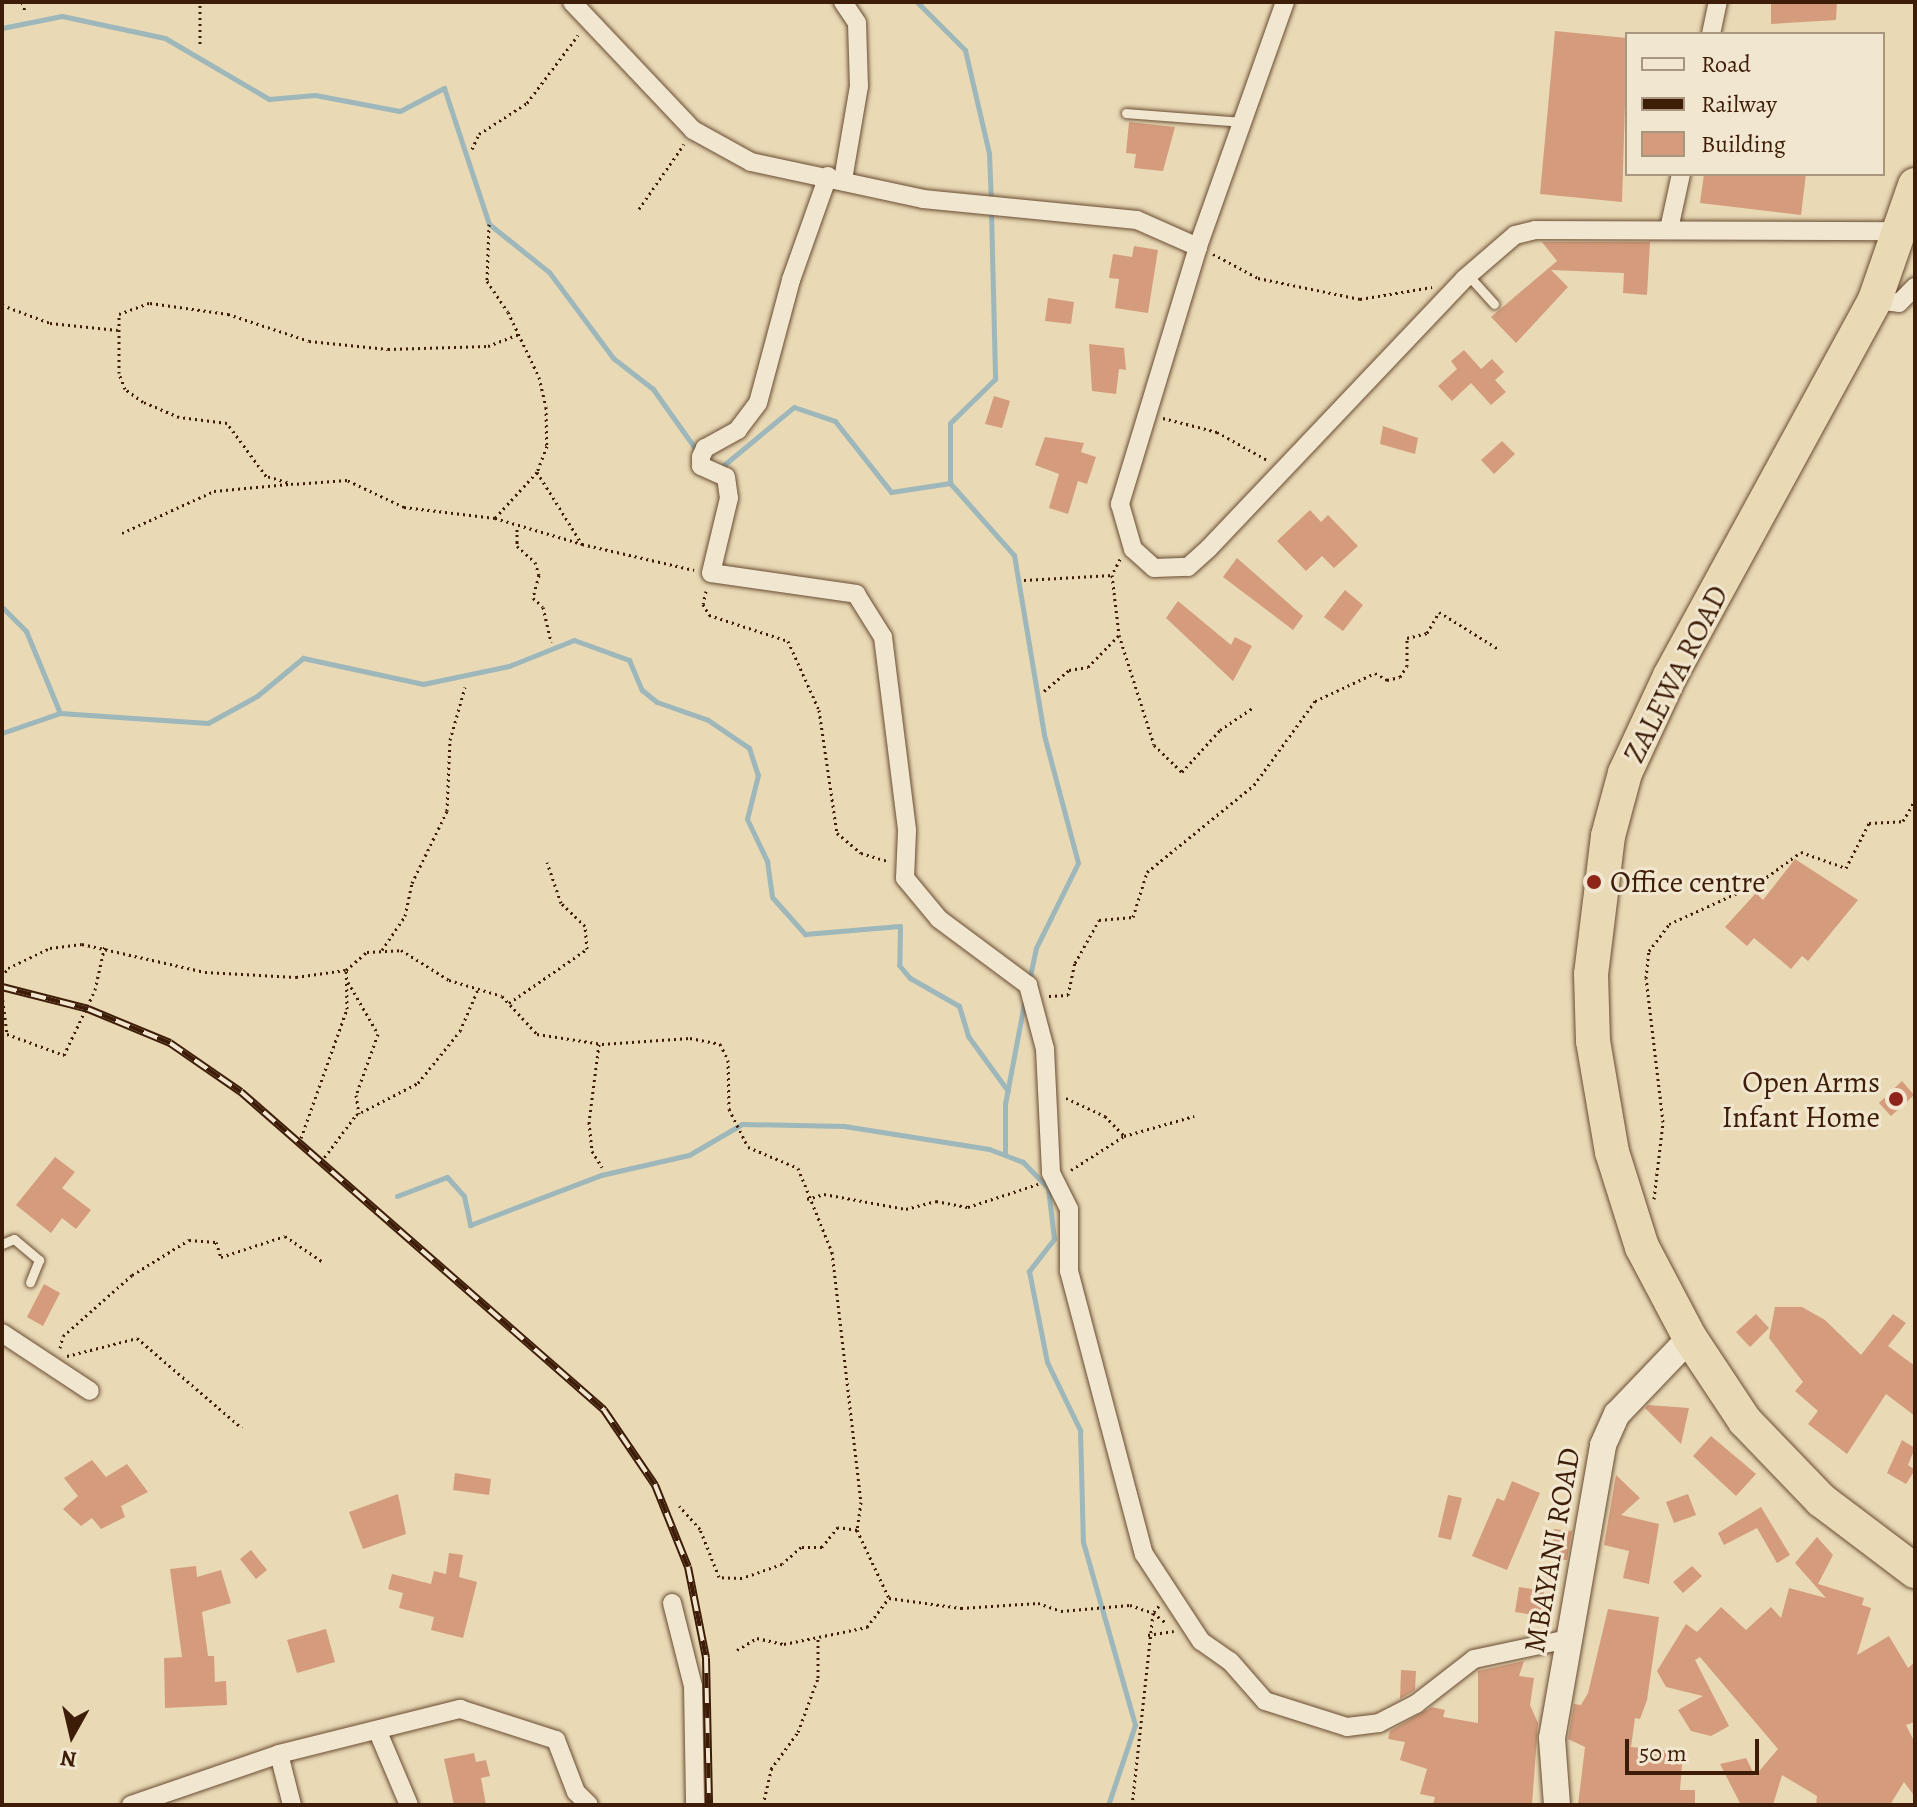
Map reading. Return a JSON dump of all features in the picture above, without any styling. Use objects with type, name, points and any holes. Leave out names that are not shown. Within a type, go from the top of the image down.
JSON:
[{"type":"highway","name":"ZALEWA ROAD","points":[[1915,185],[1902,231],[1875,300],[1670,676],[1625,773],[1608,836],[1591,974],[1595,1055],[1612,1152],[1642,1247],[1690,1338],[1745,1421],[1810,1489],[1915,1571]]},
{"type":"street","points":[[843,2],[857,23],[859,86],[836,178],[791,280],[758,403],[738,430],[701,457],[701,466],[726,477],[729,498],[711,573],[856,594],[883,637],[907,831],[905,878],[939,919],[1028,985],[1031,1006],[1045,1049],[1044,1090],[1054,1177],[1067,1197],[1069,1271],[1144,1554],[1201,1641],[1248,1678],[1265,1701],[1347,1727],[1379,1723],[1440,1688],[1474,1659],[1568,1639]]},
{"type":"street","points":[[1285,2],[1198,247],[1144,414],[1120,504],[1133,549],[1154,568],[1188,567],[1497,246],[1535,230],[1902,231]]},
{"type":"street","points":[[1711,32],[1718,2]]},
{"type":"street","points":[[576,7],[693,130],[751,162],[966,205],[1137,220],[1198,247]]},
{"type":"street","points":[[1669,229],[1681,176]]},
{"type":"street","points":[[1875,300],[1899,303],[1915,287]]},
{"type":"street","points":[[2,1333],[90,1391]]},
{"type":"street","name":"MBAYANI ROAD","points":[[1557,1805],[1552,1738],[1603,1445],[1617,1414],[1690,1338]]},
{"type":"street","points":[[672,1603],[693,1686],[695,1805]]},
{"type":"street","points":[[137,1804],[279,1754],[378,1732],[460,1709],[556,1740],[576,1792],[589,1805]]},
{"type":"street","points":[[378,1732],[409,1805]]},
{"type":"street","points":[[279,1754],[292,1805]]},
{"type":"lane","points":[[1126,113],[1242,122]]},
{"type":"lane","points":[[1466,277],[1494,304]]},
{"type":"lane","points":[[2,1244],[14,1239],[39,1260],[30,1282]]},
{"type":"path","points":[[22,2],[25,11]]},
{"type":"path","points":[[200,2],[200,44]]},
{"type":"path","points":[[472,149],[479,134],[527,103],[572,49],[576,7]]},
{"type":"path","points":[[639,209],[693,130]]},
{"type":"path","points":[[489,224],[487,281],[519,334],[546,407],[547,446],[537,472],[495,518]]},
{"type":"path","points":[[1198,247],[1258,278],[1360,299],[1466,277]]},
{"type":"path","points":[[293,484],[266,476],[227,423],[179,417],[125,389],[119,314],[150,303],[228,314],[339,345],[464,348],[519,334]]},
{"type":"path","points":[[2,305],[50,323],[118,330]]},
{"type":"path","points":[[1144,414],[1217,432],[1281,468]]},
{"type":"path","points":[[537,472],[582,544]]},
{"type":"path","points":[[122,533],[214,491],[347,480],[404,507],[495,518],[517,529],[711,573],[703,604],[709,615],[788,641],[819,710],[837,833],[861,853],[887,860],[905,878]]},
{"type":"path","points":[[517,529],[517,546],[539,575],[533,598],[543,607],[551,642]]},
{"type":"path","points":[[1133,549],[1112,566],[1112,575],[1119,635],[1154,745],[1182,772],[1220,730],[1254,707]]},
{"type":"path","points":[[1024,580],[1112,575]]},
{"type":"path","points":[[1031,1006],[1068,995],[1075,963],[1099,920],[1133,917],[1147,872],[1257,782],[1315,701],[1375,673],[1387,680],[1400,677],[1407,666],[1407,638],[1427,633],[1439,612],[1500,650]]},
{"type":"path","points":[[1044,691],[1069,670],[1088,667],[1119,635]]},
{"type":"path","points":[[382,950],[405,916],[412,883],[447,811],[450,740],[465,687]]},
{"type":"path","points":[[1652,1206],[1663,1122],[1646,978],[1649,951],[1669,924],[1757,884],[1801,852],[1846,868],[1869,823],[1903,821],[1915,800]]},
{"type":"path","points":[[509,1003],[581,959],[587,949],[585,926],[561,903],[547,862]]},
{"type":"path","points":[[2,994],[7,1034],[64,1055],[95,990],[105,945]]},
{"type":"path","points":[[2,977],[8,968],[50,948],[105,945],[205,972],[296,977],[346,970],[367,952],[401,950],[449,980],[509,1003],[537,1034],[599,1044],[690,1038],[720,1044],[728,1060],[729,1109],[748,1147],[798,1168],[807,1199],[832,1252],[840,1298],[861,1502],[857,1530],[889,1598]]},
{"type":"path","points":[[346,970],[348,982],[378,1034],[356,1095],[359,1114]]},
{"type":"path","points":[[301,1138],[330,1070],[348,982]]},
{"type":"path","points":[[321,1162],[359,1114],[418,1083],[473,1012],[478,989]]},
{"type":"path","points":[[599,1044],[589,1122],[592,1151],[602,1167]]},
{"type":"path","points":[[1044,1090],[1105,1116],[1124,1136]]},
{"type":"path","points":[[807,1199],[824,1194],[891,1208],[936,1201],[968,1207],[1002,1201],[1104,1154],[1124,1136],[1194,1116]]},
{"type":"path","points":[[242,1428],[137,1338],[56,1358],[63,1336],[132,1275],[189,1240],[216,1242],[221,1257],[285,1236],[323,1262]]},
{"type":"path","points":[[679,1506],[700,1529],[719,1577],[768,1569],[801,1547],[822,1547],[838,1527],[857,1530]]},
{"type":"path","points":[[889,1598],[961,1608],[1038,1603],[1061,1611],[1130,1605],[1153,1613],[1148,1635],[1132,1805]]},
{"type":"path","points":[[737,1650],[757,1638],[784,1644],[874,1623],[889,1598]]},
{"type":"path","points":[[1148,1635],[1174,1631]]},
{"type":"path","points":[[763,1805],[771,1769],[798,1732],[818,1678],[818,1638]]},
{"type":"building","points":[[1771,2],[1837,2],[1836,20],[1771,24]]},
{"type":"building","points":[[1555,31],[1625,38],[1622,202],[1540,194]]},
{"type":"building","points":[[1129,122],[1175,127],[1163,171],[1134,168],[1136,154],[1126,153]]},
{"type":"building","points":[[1704,176],[1806,176],[1801,215],[1700,203]]},
{"type":"building","points":[[1542,242],[1650,242],[1647,295],[1623,293],[1624,273],[1551,270],[1568,287],[1516,343],[1491,317],[1557,261]]},
{"type":"building","points":[[1134,246],[1158,250],[1148,313],[1115,308],[1119,279],[1109,278],[1113,254],[1132,257]]},
{"type":"building","points":[[1048,298],[1074,302],[1071,324],[1045,321]]},
{"type":"building","points":[[1089,344],[1124,348],[1126,370],[1119,369],[1116,394],[1092,391]]},
{"type":"building","points":[[1464,350],[1481,369],[1492,359],[1504,372],[1495,380],[1506,392],[1491,405],[1471,383],[1452,401],[1438,386],[1457,369],[1451,361]]},
{"type":"building","points":[[994,396],[1010,401],[1002,428],[985,424]]},
{"type":"building","points":[[1383,426],[1418,438],[1415,454],[1380,444]]},
{"type":"building","points":[[1045,437],[1084,443],[1081,452],[1096,457],[1087,484],[1078,481],[1068,514],[1049,508],[1059,474],[1035,465]]},
{"type":"building","points":[[1502,441],[1515,454],[1494,474],[1481,460]]},
{"type":"building","points":[[1310,510],[1321,522],[1328,515],[1358,546],[1334,568],[1322,556],[1306,571],[1277,541]]},
{"type":"building","points":[[1237,558],[1303,616],[1293,630],[1223,577]]},
{"type":"building","points":[[1345,590],[1363,605],[1343,631],[1324,617]]},
{"type":"building","points":[[1178,601],[1231,645],[1235,637],[1252,646],[1233,681],[1166,618]]},
{"type":"building","points":[[1795,859],[1858,900],[1808,961],[1802,956],[1791,969],[1754,938],[1747,946],[1725,927],[1756,893],[1763,900]]},
{"type":"building","name":"Open Arms Infant Home","points":[[1902,1081],[1914,1095],[1891,1116],[1879,1103]]},
{"type":"building","points":[[55,1157],[75,1172],[62,1188],[91,1210],[76,1229],[62,1218],[51,1233],[16,1205]]},
{"type":"building","points":[[44,1284],[60,1293],[43,1326],[27,1317]]},
{"type":"building","points":[[1775,1307],[1802,1307],[1825,1320],[1861,1355],[1893,1314],[1906,1323],[1888,1346],[1915,1366],[1915,1416],[1886,1394],[1847,1454],[1808,1424],[1818,1411],[1795,1391],[1803,1382],[1769,1338]]},
{"type":"building","points":[[1756,1314],[1769,1328],[1750,1347],[1736,1332]]},
{"type":"building","points":[[1648,1405],[1689,1408],[1681,1444],[1645,1408]]},
{"type":"building","points":[[1711,1436],[1756,1474],[1736,1496],[1693,1456]]},
{"type":"building","points":[[1902,1440],[1915,1448],[1908,1465],[1915,1470],[1906,1484],[1887,1473]]},
{"type":"building","points":[[92,1460],[106,1477],[127,1464],[148,1492],[121,1506],[125,1517],[101,1529],[92,1518],[81,1526],[63,1509],[78,1496],[64,1478]]},
{"type":"building","points":[[455,1473],[491,1479],[489,1495],[453,1490]]},
{"type":"building","points":[[1616,1475],[1640,1498],[1621,1515],[1659,1524],[1649,1584],[1623,1578],[1629,1551],[1604,1545]]},
{"type":"building","points":[[1512,1481],[1540,1493],[1507,1570],[1472,1556],[1497,1498],[1504,1501]]},
{"type":"building","points":[[398,1494],[406,1534],[363,1549],[349,1512]]},
{"type":"building","points":[[1688,1494],[1696,1515],[1674,1523],[1666,1502]]},
{"type":"building","points":[[1448,1495],[1462,1498],[1451,1540],[1438,1537]]},
{"type":"building","points":[[1761,1507],[1790,1555],[1777,1563],[1757,1528],[1724,1545],[1718,1533]]},
{"type":"building","points":[[1554,1529],[1572,1531],[1567,1560],[1551,1559]]},
{"type":"building","points":[[1817,1537],[1833,1555],[1818,1584],[1864,1598],[1862,1605],[1871,1608],[1857,1655],[1889,1636],[1908,1668],[1915,1662],[1915,1722],[1906,1725],[1915,1743],[1915,1797],[1904,1782],[1890,1805],[1816,1805],[1817,1796],[1782,1775],[1773,1805],[1741,1805],[1720,1764],[1746,1758],[1755,1776],[1778,1749],[1700,1657],[1695,1660],[1729,1726],[1711,1736],[1691,1731],[1678,1710],[1703,1696],[1666,1687],[1657,1671],[1686,1624],[1697,1632],[1721,1607],[1746,1630],[1771,1607],[1781,1618],[1789,1588],[1826,1598],[1795,1563]]},
{"type":"building","points":[[251,1550],[267,1570],[256,1579],[240,1559]]},
{"type":"building","points":[[449,1553],[463,1555],[459,1577],[477,1582],[463,1638],[431,1630],[434,1617],[399,1608],[403,1593],[388,1589],[392,1574],[431,1584],[434,1571],[446,1574]]},
{"type":"building","points":[[196,1566],[197,1577],[221,1570],[231,1603],[202,1612],[208,1656],[214,1656],[215,1682],[226,1681],[227,1705],[165,1708],[164,1658],[182,1657],[170,1569]]},
{"type":"building","points":[[1692,1566],[1702,1576],[1683,1593],[1673,1582]]},
{"type":"building","points":[[1519,1587],[1544,1591],[1540,1616],[1515,1612]]},
{"type":"building","points":[[1608,1609],[1659,1617],[1647,1700],[1640,1719],[1635,1718],[1631,1747],[1683,1752],[1680,1790],[1695,1790],[1695,1805],[1578,1805],[1585,1747],[1568,1739],[1574,1704],[1581,1705],[1588,1693]]},
{"type":"building","points":[[326,1629],[335,1662],[297,1673],[287,1640]]},
{"type":"building","points":[[1524,1661],[1519,1676],[1534,1678],[1530,1705],[1538,1723],[1532,1805],[1433,1805],[1435,1797],[1420,1794],[1427,1769],[1400,1760],[1405,1742],[1388,1739],[1390,1731],[1432,1707],[1445,1710],[1443,1717],[1478,1723],[1478,1671]]},
{"type":"building","points":[[1401,1670],[1416,1671],[1415,1690],[1400,1699]]},
{"type":"building","points":[[474,1753],[476,1762],[486,1760],[490,1776],[481,1778],[486,1805],[454,1805],[444,1759]]},
{"type":"waterway","points":[[917,2],[965,50],[989,153],[991,202]]},
{"type":"waterway","points":[[2,28],[62,16],[165,38],[269,99],[315,95],[400,111],[444,88],[489,224],[549,272],[613,358],[653,389],[697,451]]},
{"type":"waterway","points":[[991,211],[995,379],[950,423],[950,483],[1014,555],[1044,735],[1078,863],[1036,948],[1029,981]]},
{"type":"waterway","points":[[719,469],[794,407],[835,421],[891,492],[950,483]]},
{"type":"waterway","points":[[2,607],[26,631],[60,713]]},
{"type":"waterway","points":[[2,733],[60,713],[208,723],[257,696],[303,658],[423,684],[509,666],[574,640],[629,660],[642,690],[657,702],[708,720],[749,748],[758,775],[747,819],[767,861],[772,897],[805,934],[900,926],[899,965],[910,978],[959,1006],[968,1036],[1008,1091]]},
{"type":"waterway","points":[[1005,1154],[1005,1104],[1025,998]]},
{"type":"waterway","points":[[397,1196],[447,1177],[464,1196],[470,1225],[601,1175],[689,1155],[742,1124],[844,1126],[989,1149],[1023,1162],[1048,1188],[1054,1239],[1029,1271],[1047,1362],[1080,1430],[1083,1542],[1135,1725],[1108,1805]]},
{"type":"railway","points":[[2,987],[88,1009],[170,1043],[241,1092],[604,1410],[655,1485],[688,1567],[706,1658],[709,1805]]},
{"type":"place","name":"Office centre","points":[[1594,882]]},
{"type":"place","name":"Open Arms Infant Home","points":[[1896,1099]]}]
